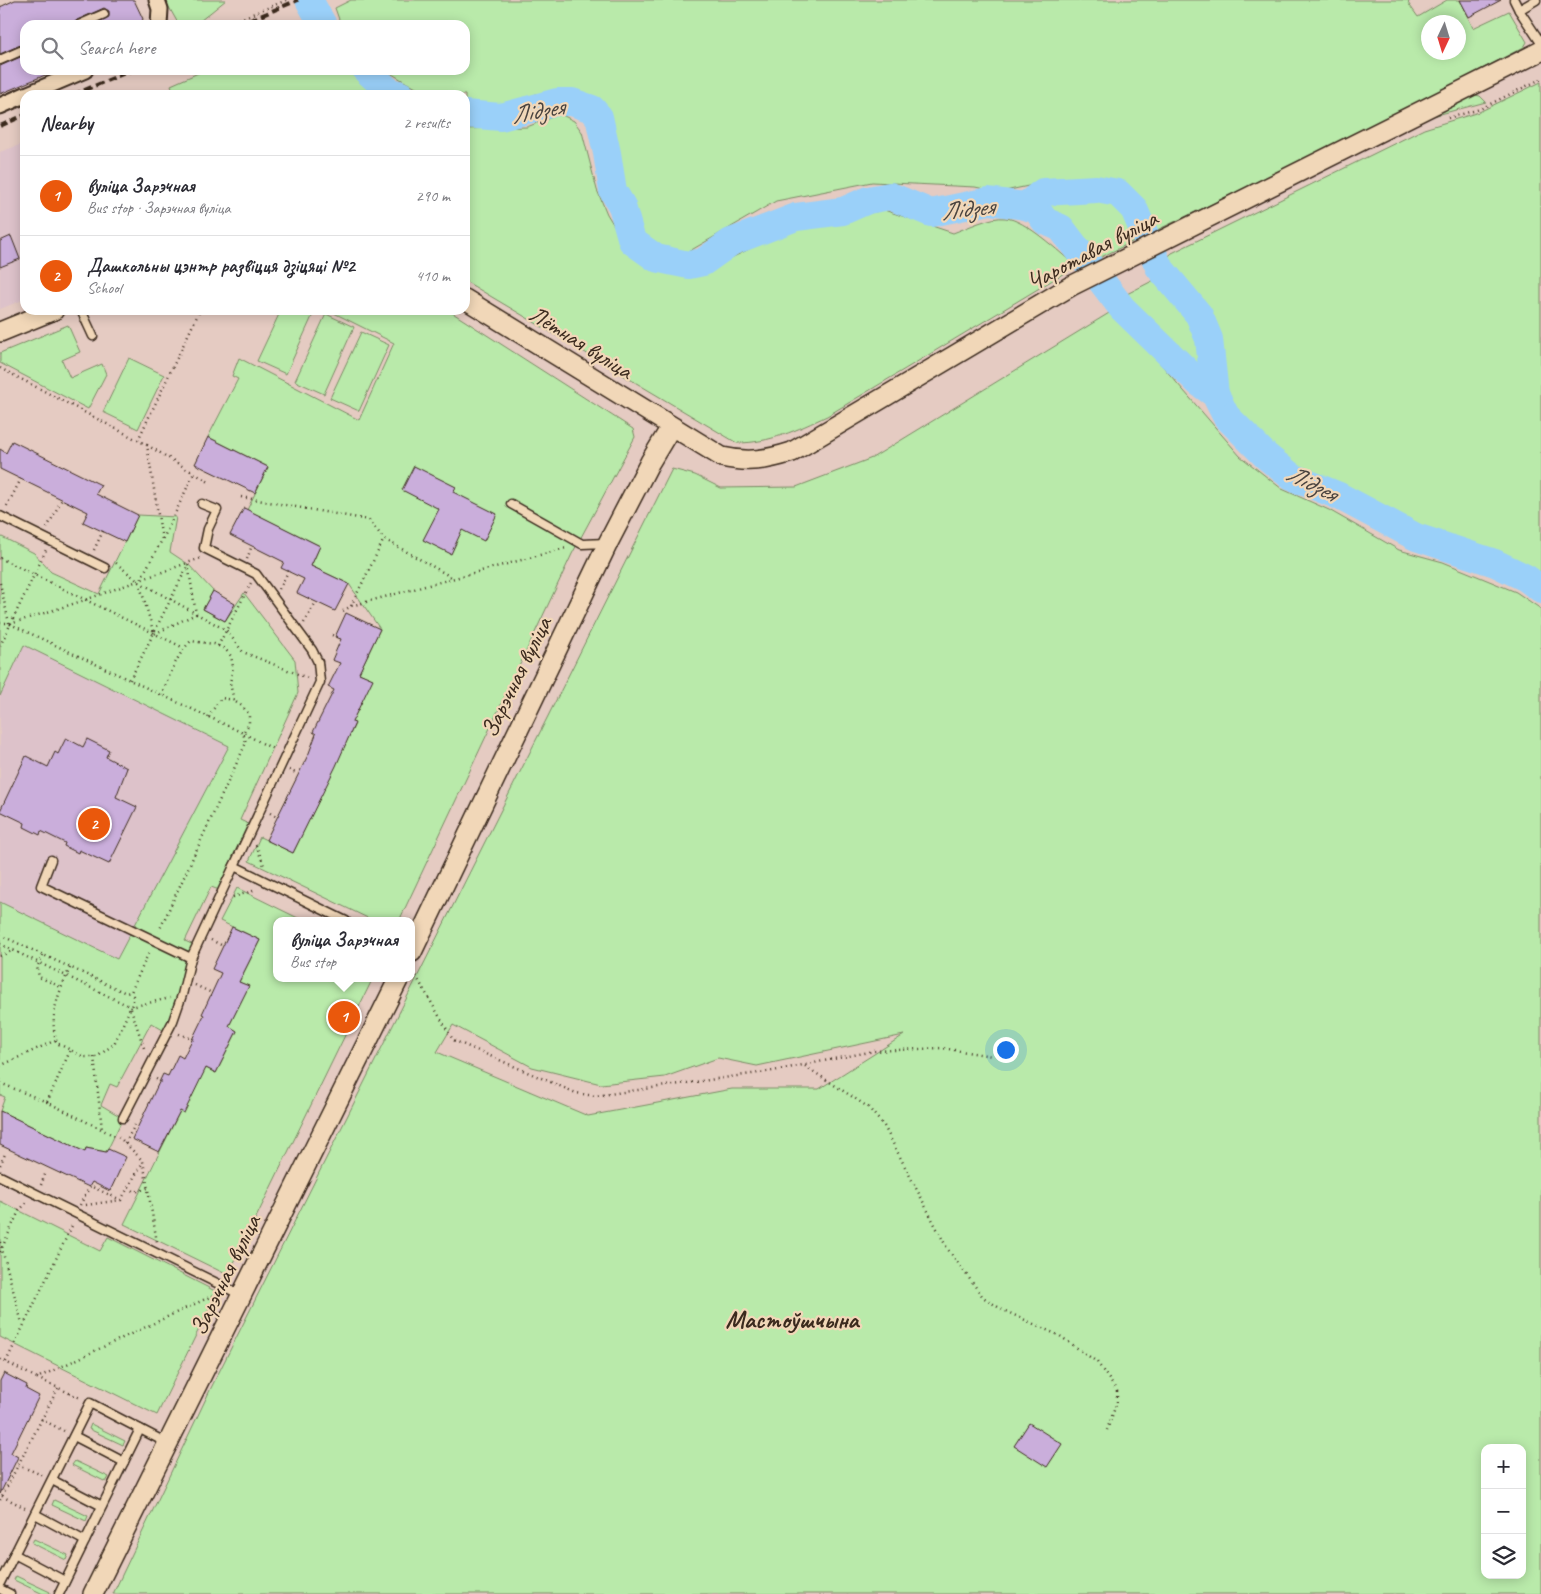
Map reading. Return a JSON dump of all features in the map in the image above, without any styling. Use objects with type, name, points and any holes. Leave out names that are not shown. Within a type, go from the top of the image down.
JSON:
[{"type":"street","points":[[157,0],[160,9],[159,20]]},
{"type":"street","name":"Чаротавая вуліца","points":[[671,427],[722,457],[738,461],[763,461],[792,452],[1071,286],[1541,50]]},
{"type":"street","points":[[38,90],[73,75]]},
{"type":"street","points":[[0,106],[20,98]]},
{"type":"street","name":"Лётная вуліца","points":[[470,302],[671,427]]},
{"type":"street","points":[[0,332],[42,315]]},
{"type":"street","name":"Зарэчная вуліца","points":[[415,946],[608,543],[650,462],[671,427]]},
{"type":"street","name":"Зарэчная вуліца","points":[[93,1594],[168,1444],[235,1292],[397,982]]},
{"type":"lane","points":[[1514,0],[1541,43]]},
{"type":"lane","points":[[1519,10],[1536,0]]},
{"type":"lane","points":[[90,20],[104,14]]},
{"type":"lane","points":[[0,60],[20,51]]},
{"type":"lane","points":[[84,315],[93,336]]},
{"type":"lane","points":[[123,1118],[168,1033],[182,995],[190,958],[320,684],[318,662],[312,650],[256,574],[204,548],[208,529],[217,510],[202,504]]},
{"type":"lane","points":[[512,504],[582,544],[608,543]]},
{"type":"lane","points":[[0,516],[106,568]]},
{"type":"lane","points":[[51,860],[41,886],[190,958]]},
{"type":"lane","points":[[234,866],[338,917]]},
{"type":"lane","points":[[0,1176],[235,1292]]},
{"type":"lane","points":[[0,1583],[90,1403],[168,1444]]},
{"type":"lane","points":[[59,1594],[140,1429]]},
{"type":"lane","points":[[74,1436],[124,1462]]},
{"type":"lane","points":[[52,1480],[102,1506]]},
{"type":"lane","points":[[35,1514],[85,1541]]},
{"type":"lane","points":[[14,1554],[65,1582]]},
{"type":"lane","points":[[0,1589],[10,1594]]},
{"type":"path","points":[[238,20],[287,0]]},
{"type":"path","points":[[138,440],[198,315]]},
{"type":"path","points":[[0,368],[147,444],[210,482]]},
{"type":"path","points":[[147,444],[162,540]]},
{"type":"path","points":[[154,634],[138,582],[162,540],[194,472]]},
{"type":"path","points":[[6,508],[20,479]]},
{"type":"path","points":[[241,497],[369,520],[384,539],[454,579]]},
{"type":"path","points":[[47,528],[62,499]]},
{"type":"path","points":[[93,551],[103,531]]},
{"type":"path","points":[[351,606],[384,539]]},
{"type":"path","points":[[0,646],[50,541]]},
{"type":"path","points":[[343,612],[351,606],[582,544]]},
{"type":"path","points":[[245,562],[251,548]]},
{"type":"path","points":[[0,558],[33,576],[184,648]]},
{"type":"path","points":[[115,562],[138,582],[226,630],[243,652],[320,684]]},
{"type":"path","points":[[0,624],[10,624],[188,564]]},
{"type":"path","points":[[130,680],[188,564]]},
{"type":"path","points":[[188,564],[196,614]]},
{"type":"path","points":[[277,593],[290,568]]},
{"type":"path","points":[[218,646],[244,593],[256,574]]},
{"type":"path","points":[[0,583],[10,624]]},
{"type":"path","points":[[302,626],[316,602]]},
{"type":"path","points":[[154,634],[196,614]]},
{"type":"path","points":[[0,618],[243,733],[285,755]]},
{"type":"path","points":[[332,635],[339,638]]},
{"type":"path","points":[[162,695],[184,648],[191,641],[225,649],[231,656],[233,667],[230,683],[234,700],[249,714],[249,724],[243,733]]},
{"type":"path","points":[[208,717],[216,702],[221,698],[234,700]]},
{"type":"path","points":[[129,993],[246,743],[243,733]]},
{"type":"path","points":[[288,770],[298,774]]},
{"type":"path","points":[[268,812],[277,817]]},
{"type":"path","points":[[255,843],[267,874]]},
{"type":"path","points":[[229,898],[260,889]]},
{"type":"path","points":[[0,935],[129,993],[132,996],[130,1007],[114,1044],[97,1058],[84,1057],[70,1051],[58,1043],[53,1031],[54,1013],[61,987],[70,967]]},
{"type":"path","points":[[209,939],[223,946]]},
{"type":"path","points":[[0,944],[130,1007],[182,995]]},
{"type":"path","points":[[0,956],[14,950]]},
{"type":"path","points":[[43,955],[37,972],[39,977],[61,987]]},
{"type":"path","points":[[415,974],[453,1040],[576,1093],[595,1096],[803,1066],[874,1051],[942,1048],[992,1056]]},
{"type":"path","points":[[192,984],[212,993]]},
{"type":"path","points":[[130,1007],[154,1078],[162,1082]]},
{"type":"path","points":[[179,1034],[195,1040]]},
{"type":"path","points":[[0,1066],[56,1040]]},
{"type":"path","points":[[47,1102],[70,1051]]},
{"type":"path","points":[[94,1058],[102,1130]]},
{"type":"path","points":[[803,1066],[868,1106],[884,1126],[947,1248],[983,1297],[1001,1309],[1060,1336],[1098,1362],[1117,1390],[1117,1402],[1108,1430]]},
{"type":"path","points":[[0,1083],[47,1102],[102,1130],[125,1144],[143,1161],[158,1246]]},
{"type":"path","points":[[125,1144],[135,1126]]},
{"type":"path","points":[[0,1165],[6,1152]]},
{"type":"path","points":[[121,1200],[143,1161]]},
{"type":"path","points":[[0,1251],[19,1210],[40,1187],[46,1172]]},
{"type":"path","points":[[90,1186],[121,1200],[88,1205],[80,1206],[90,1186]]},
{"type":"path","points":[[128,1187],[135,1192],[148,1188]]},
{"type":"path","points":[[6,1362],[76,1214]]},
{"type":"path","points":[[0,1242],[0,1251],[23,1324]]},
{"type":"path","points":[[37,1378],[235,1292]]},
{"type":"path","points":[[0,1359],[90,1403]]},
{"type":"path","points":[[0,1500],[58,1388]]},
{"type":"path","points":[[42,1419],[74,1436]]},
{"type":"path","points":[[18,1465],[52,1480]]},
{"type":"path","points":[[2,1496],[35,1514]]},
{"type":"shaded area","points":[[20,145],[20,301],[0,309],[0,152]]},
{"type":"shaded area","points":[[24,645],[230,746],[117,959],[0,902],[0,696]]},
{"type":"green space","points":[[165,0],[226,0],[201,20],[176,20]]},
{"type":"green space","points":[[351,0],[1411,0],[1408,3],[1418,17],[1421,15],[1421,60],[1466,60],[1466,15],[1421,15],[1447,0],[1460,0],[1473,28],[1509,11],[1527,42],[1524,47],[1386,118],[1155,231],[1149,211],[1116,181],[1033,185],[1000,192],[975,187],[872,182],[776,201],[681,256],[652,246],[641,235],[625,207],[615,153],[600,110],[560,93],[536,94],[517,102],[472,108],[470,107],[470,90],[419,90],[394,75],[470,75],[470,20],[339,20],[335,8]]},
{"type":"green space","points":[[194,75],[358,75],[374,90],[173,90],[171,85]]},
{"type":"green space","points":[[1541,82],[1541,583],[1518,570],[1372,513],[1346,493],[1295,470],[1264,446],[1231,412],[1221,393],[1210,315],[1177,273],[1163,261],[1172,253],[1424,129],[1479,112]]},
{"type":"green space","points":[[1475,95],[1480,96],[1486,102],[1433,116]]},
{"type":"green space","points":[[560,114],[574,121],[582,132],[597,190],[607,214],[625,244],[643,262],[680,274],[711,268],[786,231],[884,210],[953,233],[993,219],[1005,218],[1013,220],[1042,237],[1076,266],[827,416],[794,431],[772,438],[737,443],[470,284],[470,129],[527,127]]},
{"type":"green space","points":[[1097,193],[1117,197],[1130,212],[1140,238],[1093,261],[1062,225],[1048,218],[1032,205],[1046,197]]},
{"type":"green space","points":[[1158,278],[1190,323],[1204,360],[1200,378],[1121,297]]},
{"type":"green space","points":[[1114,310],[1240,456],[1282,489],[1329,510],[1399,550],[1443,562],[1516,592],[1541,609],[1541,1594],[113,1594],[211,1388],[672,469],[695,475],[721,488],[796,487],[872,458]],"holes":[[[453,1025],[532,1067],[601,1084],[665,1077],[718,1058],[757,1066],[904,1035],[819,1089],[732,1089],[588,1116],[437,1052]]]},
{"type":"green space","points":[[279,315],[313,315],[286,374],[257,361]]},
{"type":"green space","points":[[326,315],[354,327],[324,394],[295,381]]},
{"type":"green space","points":[[338,315],[456,315],[633,429],[635,437],[572,554],[401,917],[366,917],[249,861],[260,837],[293,853],[355,724],[352,722],[372,679],[359,673],[380,629],[349,584],[311,566],[320,546],[247,510],[268,467],[208,437],[238,379],[232,376],[239,358],[359,420],[394,343]]},
{"type":"green space","points":[[68,325],[80,352],[62,360],[70,378],[102,364],[106,374],[88,409],[0,363],[0,353]]},
{"type":"green space","points":[[361,332],[389,345],[359,411],[330,398]]},
{"type":"green space","points":[[129,358],[164,375],[138,429],[103,412]]},
{"type":"green space","points":[[138,515],[176,517],[170,552],[188,564],[213,591],[203,609],[225,621],[244,593],[295,660],[298,693],[240,820],[253,826],[222,891],[211,887],[185,941],[196,946],[168,1033],[151,1023],[117,1087],[110,1084],[101,1105],[123,1118],[108,1149],[106,1152],[86,1148],[85,1152],[0,1111],[5,1097],[0,1095],[0,902],[117,959],[229,746],[24,645],[0,696],[0,536],[34,553],[51,572],[99,594]]},
{"type":"green space","points":[[237,888],[296,917],[273,917],[273,982],[371,982],[228,1275],[124,1224],[180,1111],[206,1068],[216,1073],[237,1031],[229,1026],[248,986],[239,982],[260,940],[220,921]]},
{"type":"green space","points":[[0,1201],[100,1251],[108,1237],[217,1292],[157,1415],[0,1337]]},
{"type":"green space","points":[[91,1424],[125,1441],[123,1445],[89,1429]]},
{"type":"green space","points":[[75,1461],[109,1477],[106,1482],[72,1465]]},
{"type":"green space","points":[[54,1500],[88,1516],[86,1521],[52,1505]]},
{"type":"green space","points":[[34,1539],[68,1555],[66,1560],[32,1543]]},
{"type":"green space","points":[[16,1576],[50,1592],[49,1594],[43,1594],[14,1580]]},
{"type":"building","points":[[15,0],[134,0],[143,19],[103,20],[109,17],[109,11],[104,8],[77,20],[20,20],[20,45],[0,54],[0,7]]},
{"type":"building","points":[[1460,0],[1501,0],[1469,17]]},
{"type":"building","points":[[20,57],[20,75],[45,75],[0,94],[0,66]]},
{"type":"building","points":[[11,236],[20,259],[0,267],[0,241]]},
{"type":"building","points":[[208,437],[268,467],[255,493],[195,464]]},
{"type":"building","points":[[12,441],[101,485],[96,494],[138,515],[125,542],[83,522],[88,512],[0,469],[0,449],[6,453]]},
{"type":"building","points":[[414,466],[456,487],[453,492],[497,514],[484,541],[462,530],[451,554],[423,540],[439,509],[402,490]]},
{"type":"building","points":[[244,508],[320,546],[311,566],[349,584],[335,611],[297,593],[304,579],[281,568],[284,562],[230,535]]},
{"type":"building","points":[[213,591],[235,604],[225,621],[203,609]]},
{"type":"building","points":[[346,613],[380,629],[359,673],[373,679],[352,722],[355,723],[336,766],[293,853],[266,840],[309,753],[316,734],[313,732],[334,690],[328,687],[340,663],[332,660],[341,639],[335,637]]},
{"type":"building","points":[[66,738],[83,747],[87,739],[109,750],[106,757],[127,768],[116,797],[137,807],[109,864],[79,850],[78,853],[64,846],[65,843],[41,831],[40,835],[24,827],[25,823],[0,811],[26,756],[48,767],[55,752],[58,754]]},
{"type":"building","points":[[232,927],[260,940],[239,982],[249,986],[229,1026],[237,1031],[216,1073],[206,1068],[184,1113],[180,1111],[159,1152],[132,1139],[163,1074],[168,1076],[178,1055],[183,1058],[204,1015],[202,1014],[221,973],[212,969]]},
{"type":"building","points":[[0,1111],[85,1152],[86,1148],[106,1152],[108,1149],[126,1157],[110,1191],[92,1182],[89,1187],[0,1145]]},
{"type":"building","points":[[4,1373],[27,1385],[26,1389],[39,1396],[11,1453],[18,1457],[0,1494],[0,1381]]},
{"type":"building","points":[[1029,1423],[1062,1444],[1047,1467],[1014,1446]]},
{"type":"waterway","name":"Лідзея","points":[[309,0],[320,20]]},
{"type":"waterway","name":"Лідзея","points":[[371,75],[388,90]]},
{"type":"waterway","name":"Лідзея","points":[[470,114],[501,117],[557,102],[572,102],[592,109],[599,117],[613,191],[622,206],[632,241],[656,258],[689,265],[703,262],[731,242],[796,217],[843,211],[868,200],[890,196],[931,213],[989,201],[1025,206],[1037,210],[1045,221],[1061,228],[1122,308],[1198,382],[1215,394],[1226,416],[1266,456],[1292,477],[1339,496],[1416,537],[1495,563],[1526,578],[1541,589]]},
{"type":"waterway","points":[[1025,206],[1043,192],[1096,189],[1118,193],[1134,209],[1159,267],[1199,315],[1209,339],[1215,394]]},
{"type":"railway","points":[[251,20],[298,0]]},
{"type":"railway","points":[[85,90],[120,75]]},
{"type":"railway","points":[[0,126],[20,117]]},
{"type":"place","name":"Дашкольны цэнтр развіцця дзіцяці №2","points":[[94,824]]},
{"type":"place","name":"вуліца Зарэчная","points":[[344,1017]]},
{"type":"district","name":"Мастоўшчына","points":[[792,1319]]}]
